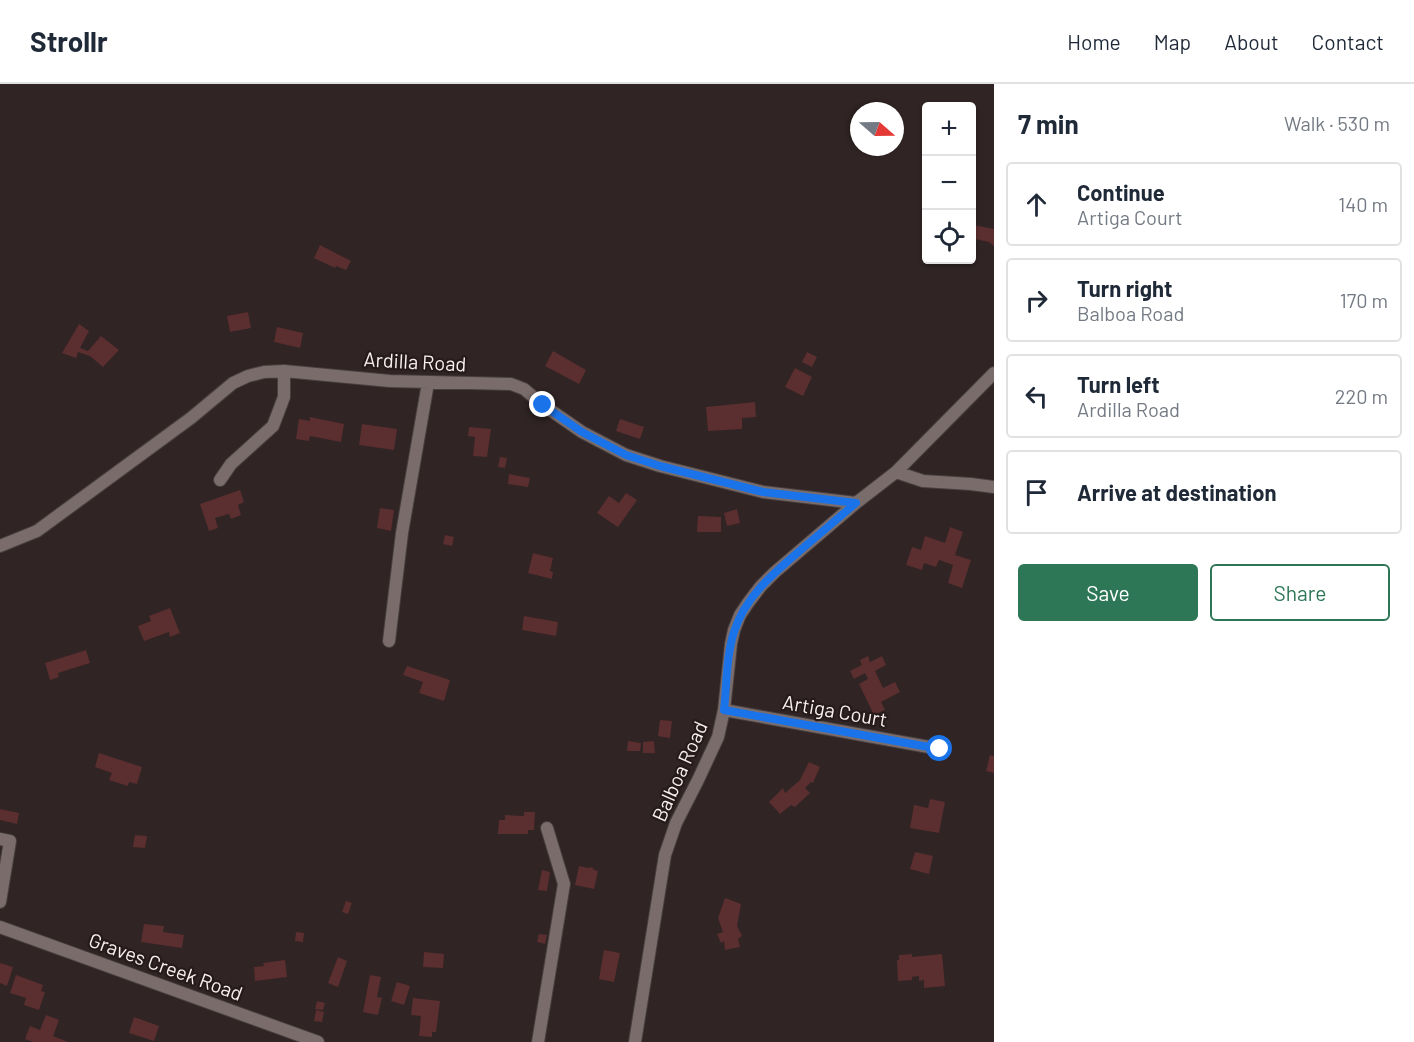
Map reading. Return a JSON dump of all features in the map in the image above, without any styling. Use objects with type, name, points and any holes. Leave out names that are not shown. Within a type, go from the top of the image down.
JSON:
[{"type":"street","name":"Ardilla Road","points":[[0,546],[37,531],[191,418],[233,383],[264,372],[284,371],[428,383],[511,384],[524,389],[582,432],[637,459],[763,492],[856,503]]},
{"type":"street","points":[[220,480],[231,464],[273,426],[284,397],[284,371]]},
{"type":"street","name":"Balboa Road","points":[[635,1042],[665,855],[676,823],[713,748],[721,726],[730,644],[737,623],[761,586],[856,503],[896,472],[994,373]]},
{"type":"street","points":[[389,641],[402,533],[428,383]]},
{"type":"street","points":[[896,472],[923,481],[994,487]]},
{"type":"street","name":"Artiga Court","points":[[724,710],[940,749]]},
{"type":"street","points":[[538,1042],[564,884],[547,828]]},
{"type":"street","points":[[0,839],[10,841],[0,902]]},
{"type":"street","name":"Graves Creek Road","points":[[0,927],[318,1042]]},
{"type":"building","points":[[976,225],[994,229],[994,246],[989,242],[976,239]]},
{"type":"building","points":[[320,245],[351,261],[346,270],[336,266],[335,268],[314,258]]},
{"type":"building","points":[[248,312],[251,328],[230,332],[227,316]]},
{"type":"building","points":[[79,324],[89,331],[80,348],[88,351],[101,336],[119,350],[103,367],[90,356],[78,352],[76,358],[62,353]]},
{"type":"building","points":[[277,327],[303,333],[300,348],[274,342]]},
{"type":"building","points":[[553,351],[586,370],[579,384],[545,366]]},
{"type":"building","points":[[807,352],[817,357],[812,367],[802,362]]},
{"type":"building","points":[[795,368],[812,377],[803,396],[785,387]]},
{"type":"building","points":[[755,402],[756,417],[742,418],[742,429],[708,431],[706,407]]},
{"type":"building","points":[[310,417],[344,424],[341,442],[310,436],[309,441],[296,439],[299,419],[310,421]]},
{"type":"building","points":[[620,419],[644,427],[640,439],[616,431]]},
{"type":"building","points":[[362,424],[397,429],[394,450],[359,445]]},
{"type":"building","points":[[469,427],[491,429],[487,457],[473,456],[475,437],[468,436]]},
{"type":"building","points":[[500,457],[507,458],[505,468],[498,467]]},
{"type":"building","points":[[509,474],[530,478],[528,487],[508,484]]},
{"type":"building","points":[[240,490],[244,502],[238,505],[241,515],[231,519],[229,514],[215,518],[218,528],[209,531],[200,504]]},
{"type":"building","points":[[626,493],[637,500],[618,527],[597,513],[609,496],[619,503]]},
{"type":"building","points":[[380,508],[394,510],[391,531],[377,528]]},
{"type":"building","points":[[737,509],[740,523],[727,526],[724,513]]},
{"type":"building","points":[[698,516],[721,517],[721,532],[697,532]]},
{"type":"building","points":[[950,527],[963,532],[955,555],[971,560],[962,588],[948,583],[953,565],[939,560],[936,567],[924,563],[922,570],[906,565],[912,547],[921,550],[925,536],[945,543]]},
{"type":"building","points":[[445,535],[454,537],[452,546],[443,544]]},
{"type":"building","points":[[533,553],[553,558],[550,571],[553,572],[552,579],[528,573]]},
{"type":"building","points":[[170,608],[180,633],[170,637],[169,632],[144,641],[138,626],[151,621],[149,616]]},
{"type":"building","points":[[524,616],[558,622],[556,636],[522,630]]},
{"type":"building","points":[[86,650],[90,663],[58,673],[59,677],[50,680],[45,663]]},
{"type":"building","points":[[868,656],[870,662],[882,656],[886,665],[875,671],[883,688],[895,682],[900,692],[881,702],[885,710],[874,715],[859,684],[868,679],[865,673],[854,679],[850,671],[862,665],[860,660]]},
{"type":"building","points":[[407,666],[450,680],[444,701],[419,693],[423,682],[403,675]]},
{"type":"building","points":[[660,720],[672,721],[670,738],[658,736]]},
{"type":"building","points":[[628,741],[641,743],[640,751],[627,751]]},
{"type":"building","points":[[654,741],[655,753],[643,753],[643,742]]},
{"type":"building","points":[[99,753],[142,767],[137,784],[129,782],[128,786],[109,780],[112,773],[95,767]]},
{"type":"building","points":[[990,755],[994,756],[994,773],[986,771]]},
{"type":"building","points":[[809,762],[820,767],[813,783],[811,782],[805,788],[810,793],[795,807],[791,805],[780,814],[769,802],[783,788],[785,793],[800,780]]},
{"type":"building","points":[[930,799],[945,802],[939,833],[910,828],[914,805],[928,808]]},
{"type":"building","points":[[0,809],[19,813],[17,824],[0,820]]},
{"type":"building","points":[[524,812],[535,812],[534,830],[528,830],[528,834],[498,834],[499,820],[505,820],[505,815],[524,816]]},
{"type":"building","points":[[135,835],[147,836],[145,848],[133,847]]},
{"type":"building","points":[[915,852],[933,856],[929,874],[910,869]]},
{"type":"building","points":[[579,866],[592,867],[598,871],[594,889],[575,885]]},
{"type":"building","points":[[542,870],[550,872],[547,891],[538,890]]},
{"type":"building","points":[[725,898],[741,904],[737,926],[742,936],[738,939],[740,947],[725,950],[724,941],[721,943],[717,934],[723,932],[718,918]]},
{"type":"building","points":[[346,901],[352,903],[348,914],[342,912]]},
{"type":"building","points":[[144,924],[164,926],[163,932],[184,935],[182,948],[141,942]]},
{"type":"building","points":[[296,932],[304,933],[303,942],[295,941]]},
{"type":"building","points":[[539,934],[547,935],[545,944],[537,942]]},
{"type":"building","points":[[604,950],[620,953],[614,982],[599,979]]},
{"type":"building","points":[[424,952],[444,954],[443,968],[423,967]]},
{"type":"building","points":[[912,954],[912,957],[942,954],[945,986],[924,988],[924,980],[919,981],[919,976],[912,977],[912,980],[898,981],[897,960],[899,960],[899,955]]},
{"type":"building","points":[[338,957],[347,961],[338,987],[328,983]]},
{"type":"building","points":[[285,960],[287,977],[255,981],[254,967],[264,966],[263,963]]},
{"type":"building","points":[[0,963],[13,967],[7,986],[0,983]]},
{"type":"building","points":[[16,975],[43,985],[41,991],[45,992],[39,1010],[24,1005],[26,998],[10,993]]},
{"type":"building","points":[[370,975],[381,977],[377,997],[382,998],[378,1015],[363,1012]]},
{"type":"building","points":[[397,982],[410,986],[404,1005],[391,1001]]},
{"type":"building","points":[[413,998],[440,1001],[436,1032],[432,1032],[432,1037],[419,1036],[421,1016],[411,1015]]},
{"type":"building","points":[[317,1001],[325,1003],[323,1010],[315,1009]]},
{"type":"building","points":[[316,1010],[324,1012],[322,1022],[314,1021]]},
{"type":"building","points":[[46,1015],[59,1020],[53,1036],[68,1042],[33,1042],[25,1039],[30,1026],[40,1030]]},
{"type":"building","points":[[134,1017],[159,1026],[154,1041],[129,1033]]},
{"type":"route","points":[[543,405],[582,432],[626,455],[660,466],[763,492],[856,503],[761,586],[740,615],[730,644],[724,710],[940,749]]}]
